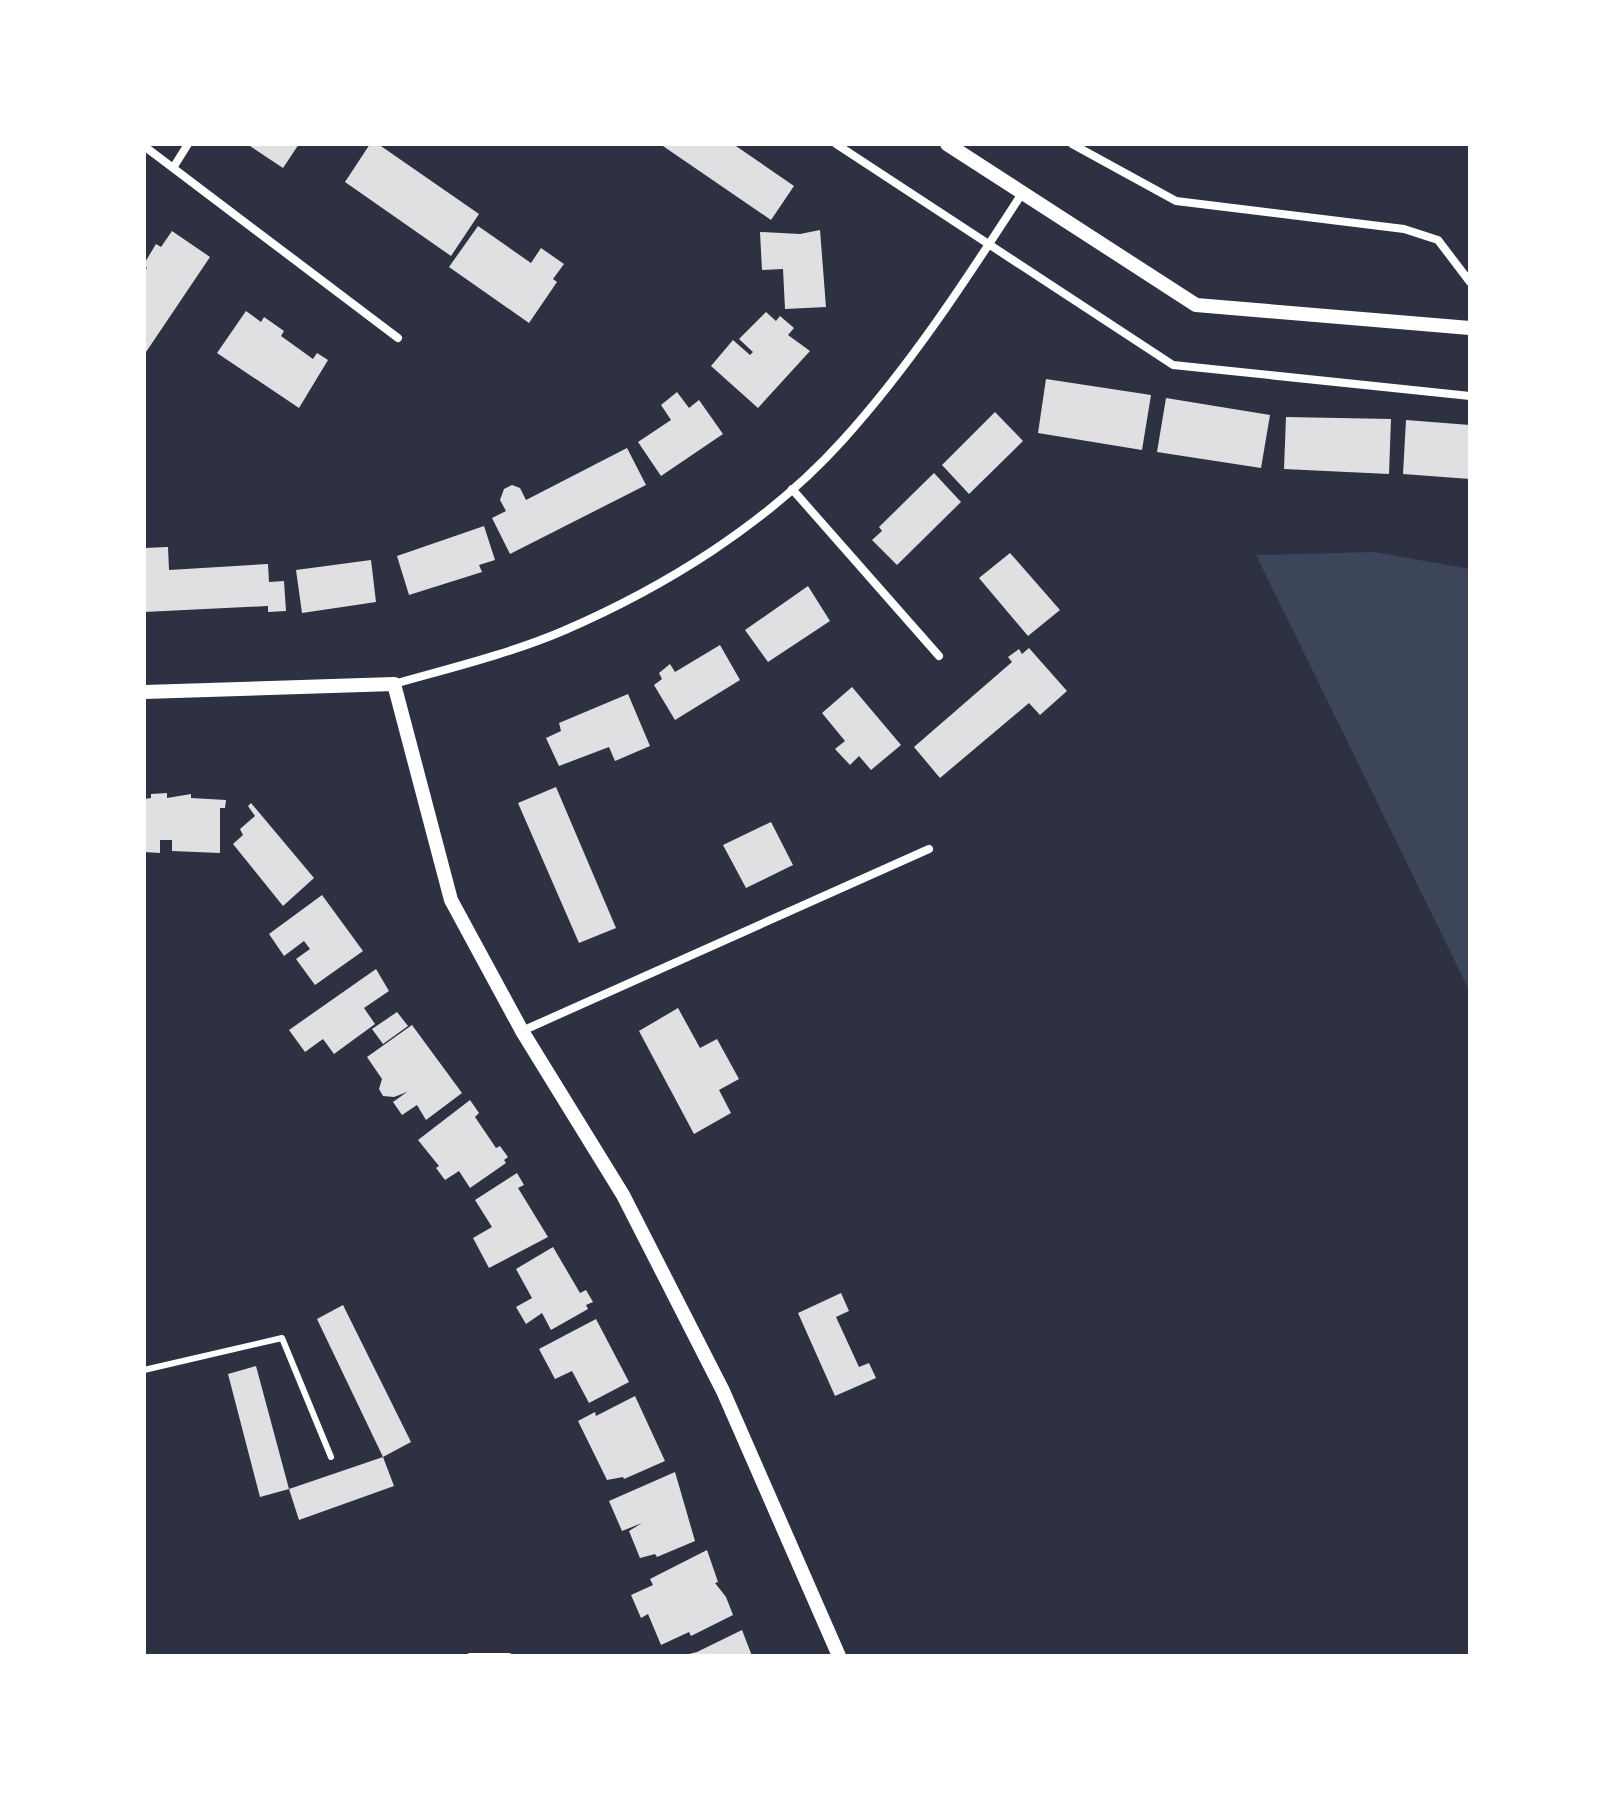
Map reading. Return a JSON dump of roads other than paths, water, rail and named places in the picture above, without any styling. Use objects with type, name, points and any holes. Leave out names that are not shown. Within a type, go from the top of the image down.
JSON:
[{"type":"street","points":[[173,168],[188,144]]},
{"type":"street","points":[[836,144],[1173,365],[1470,396]]},
{"type":"street","points":[[947,144],[1021,195],[1196,305],[1470,328]]},
{"type":"street","points":[[1072,144],[1176,201],[1404,229],[1438,240],[1470,282]]},
{"type":"street","points":[[144,146],[398,338]]},
{"type":"street","points":[[144,692],[394,684],[535,641],[607,611],[711,551],[792,489],[841,442],[883,391],[1021,195]]},
{"type":"street","points":[[792,489],[939,656]]},
{"type":"street","points":[[394,684],[451,900],[522,1031],[623,1195],[723,1391],[839,1656]]},
{"type":"street","points":[[522,1031],[929,849]]},
{"type":"lane","points":[[144,1370],[282,1338],[331,1457]]},
{"type":"lane","points":[[470,1656],[509,1656]]}]
